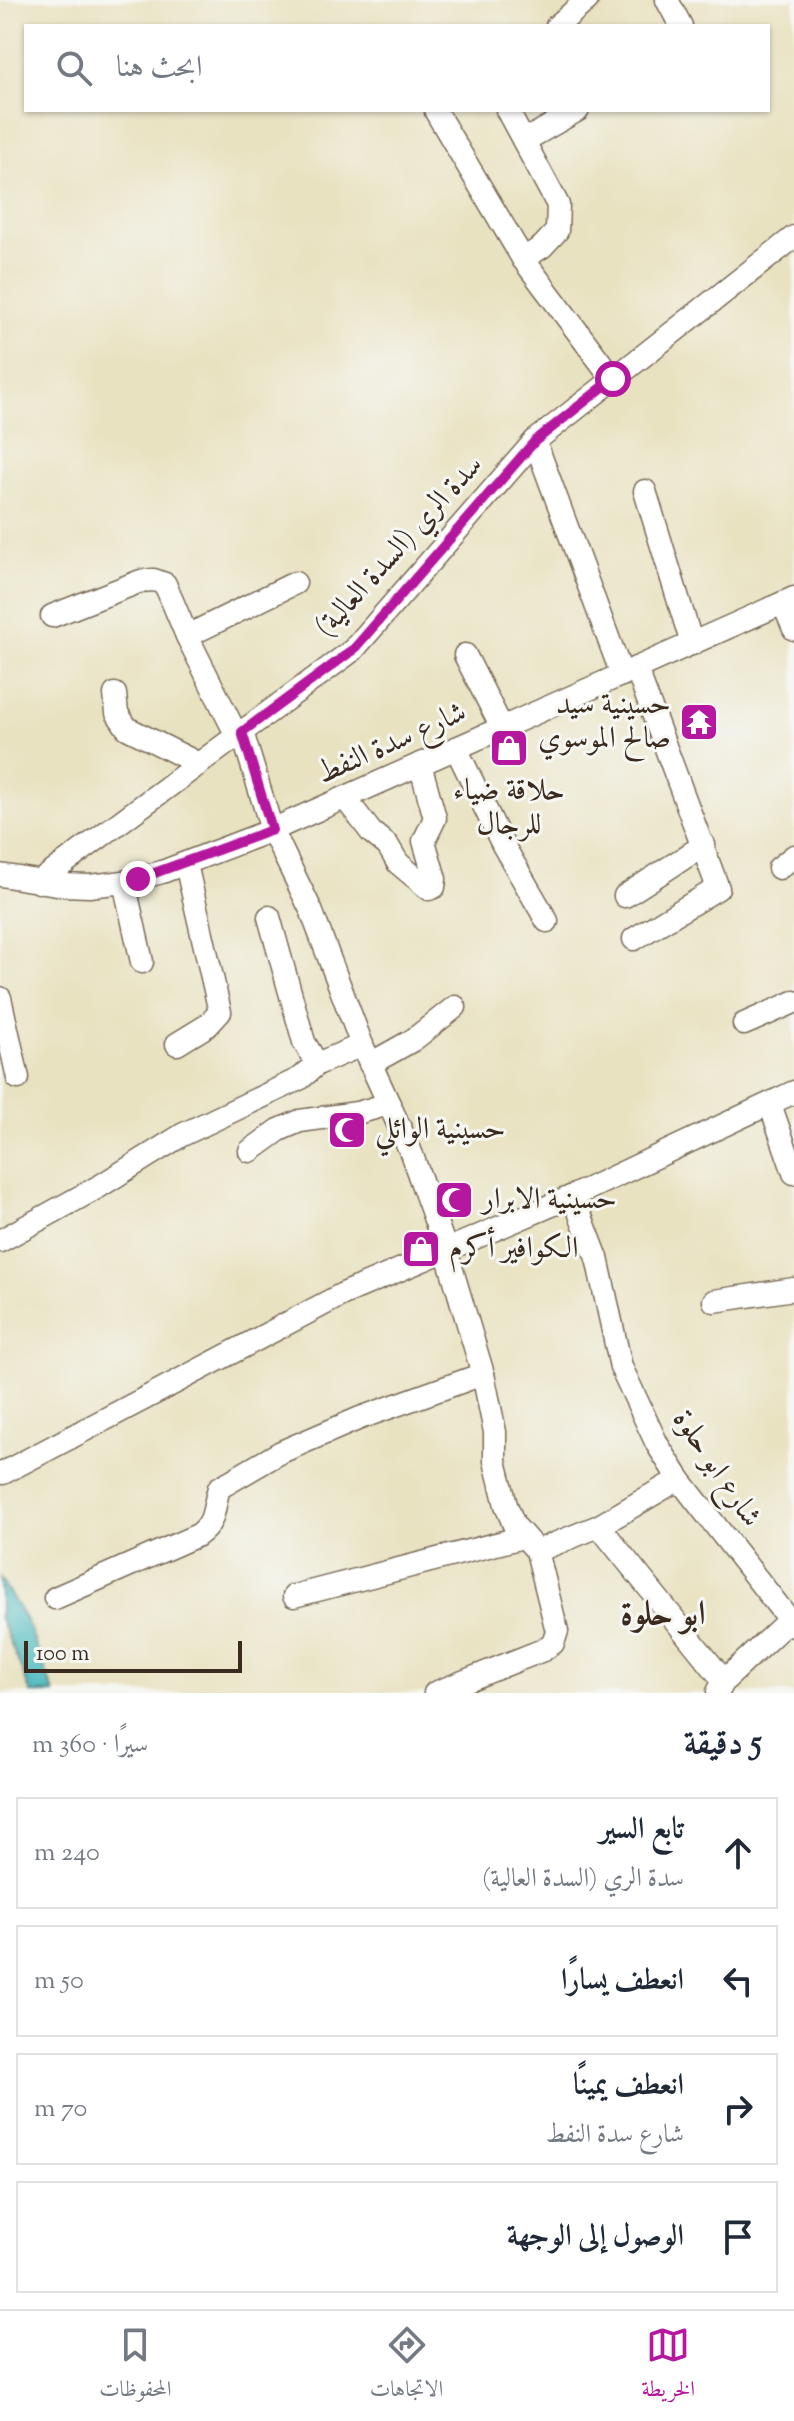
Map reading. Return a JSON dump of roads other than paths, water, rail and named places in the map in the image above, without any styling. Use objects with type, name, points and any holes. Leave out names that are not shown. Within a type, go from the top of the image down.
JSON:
[{"type":"street","points":[[559,24],[587,0]]},
{"type":"street","points":[[667,0],[680,24]]},
{"type":"street","points":[[436,112],[523,259],[613,379]]},
{"type":"street","points":[[508,112],[558,205],[558,225],[552,237],[523,259]]},
{"type":"street","points":[[524,141],[575,112]]},
{"type":"street","name":"سدة الري (السدة العالية)","points":[[39,882],[353,650],[535,441],[794,237]]},
{"type":"street","points":[[535,441],[629,672],[704,845],[718,888],[634,939]]},
{"type":"street","points":[[645,491],[692,644]]},
{"type":"street","points":[[52,616],[141,581],[154,580],[165,584],[187,636],[240,734],[272,830],[311,910],[366,1054],[410,1150],[446,1250],[483,1374],[495,1432],[495,1461],[506,1505],[514,1525],[530,1544],[557,1631],[553,1643],[543,1650],[435,1693]]},
{"type":"street","points":[[187,636],[295,583]]},
{"type":"street","points":[[788,601],[794,629]]},
{"type":"street","name":"شارع سدة النفط","points":[[0,875],[89,886],[124,882],[186,864],[272,830],[788,601]]},
{"type":"street","points":[[465,655],[502,728]]},
{"type":"street","points":[[115,694],[117,713],[127,728],[199,764]]},
{"type":"street","points":[[456,748],[503,845],[547,921]]},
{"type":"street","points":[[345,798],[371,832],[388,846],[398,863],[429,889],[434,887],[435,879],[424,841],[435,818],[420,764]]},
{"type":"street","points":[[625,896],[704,845]]},
{"type":"street","points":[[177,1044],[208,1025],[220,1012],[186,864]]},
{"type":"street","points":[[124,882],[142,962]]},
{"type":"street","points":[[269,917],[304,1042],[317,1064]]},
{"type":"street","points":[[0,998],[18,1078]]},
{"type":"street","points":[[744,1024],[794,1002]]},
{"type":"street","points":[[0,1241],[100,1186],[182,1135],[301,1078],[317,1064],[413,1040],[455,1007]]},
{"type":"street","points":[[3,1473],[343,1294],[573,1196],[794,1092]]},
{"type":"street","points":[[250,1151],[279,1130],[300,1121],[357,1113],[389,1104]]},
{"type":"street","points":[[770,1104],[794,1173]]},
{"type":"street","name":"شارع ابو حلوة","points":[[573,1196],[597,1258],[621,1367],[657,1444],[679,1479],[792,1623]]},
{"type":"street","points":[[714,1301],[794,1289]]},
{"type":"street","points":[[55,1598],[208,1529],[219,1488],[281,1452],[360,1418],[483,1374]]},
{"type":"street","points":[[294,1596],[599,1526],[679,1479]]},
{"type":"street","points":[[599,1526],[721,1687],[792,1623]]},
{"type":"water","points":[[0,1578],[27,1622],[54,1693],[31,1693],[0,1618]]},
{"type":"place","name":"حسينية سيد صالح الموسوي","points":[[699,722]]},
{"type":"place","name":"حلاقة ضياء للرجال","points":[[509,748]]},
{"type":"place","name":"حسينية الوائلي","points":[[347,1130]]},
{"type":"place","name":"حسينية الابرار","points":[[454,1200]]},
{"type":"place","name":"الكوافير أكرم","points":[[421,1249]]},
{"type":"district","name":"ابو حلوة","points":[[663,1615]]}]
